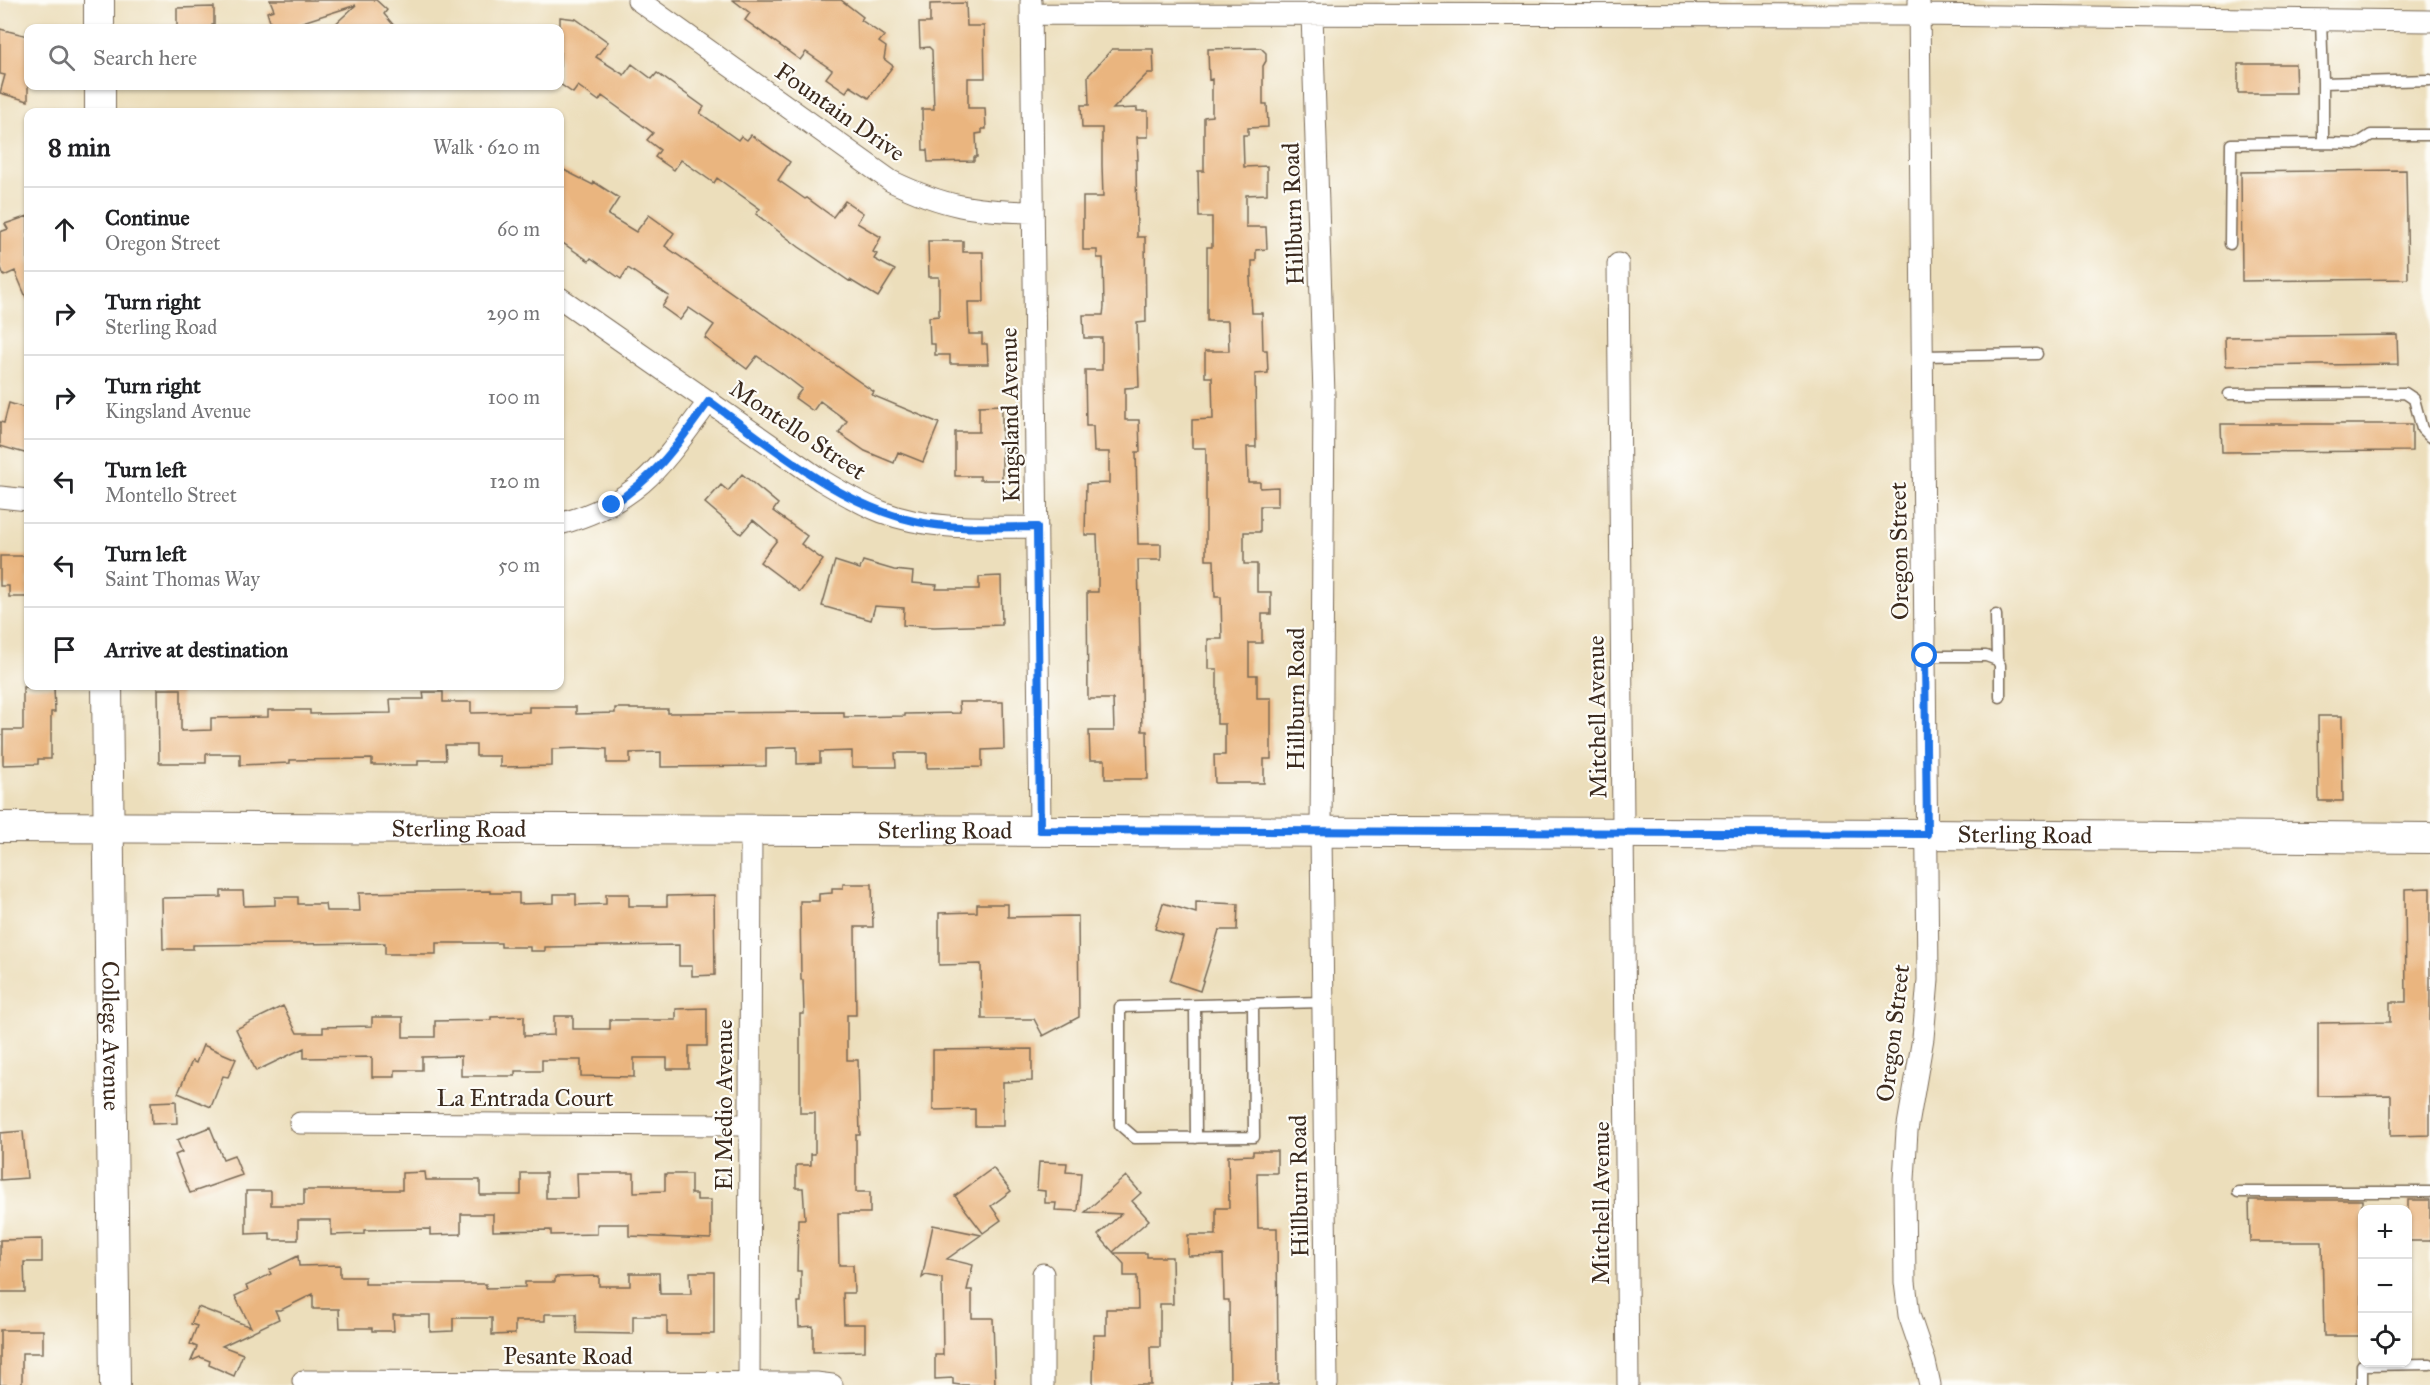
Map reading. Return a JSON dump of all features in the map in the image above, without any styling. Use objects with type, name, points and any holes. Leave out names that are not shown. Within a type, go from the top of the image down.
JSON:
[{"type":"street","points":[[99,0],[99,24]]},
{"type":"street","name":"Fountain Drive","points":[[638,0],[891,181],[923,196],[954,206],[986,211],[1033,212]]},
{"type":"street","points":[[1031,7],[1312,14],[1553,7],[1919,8],[2430,21]]},
{"type":"street","name":"Kingsland Avenue","points":[[1031,7],[1040,830]]},
{"type":"street","name":"Oregon Street","points":[[1919,8],[1928,980],[1923,1038],[1907,1131],[1904,1179],[1905,1282],[1909,1315],[1925,1362],[1930,1385]]},
{"type":"street","name":"Hillburn Road","points":[[1312,14],[1324,395],[1321,831],[1327,1385]]},
{"type":"street","points":[[100,90],[100,108]]},
{"type":"street","name":"Mitchell Avenue","points":[[1618,264],[1628,1385]]},
{"type":"street","name":"Montello Street","points":[[564,301],[821,480],[851,498],[884,513],[919,522],[954,527],[1037,527]]},
{"type":"street","points":[[564,523],[586,517],[612,505],[637,489],[662,465],[709,401]]},
{"type":"street","points":[[0,497],[24,500]]},
{"type":"street","name":"College Avenue","points":[[107,690],[115,1385]]},
{"type":"street","name":"Sterling Road","points":[[0,827],[1624,832],[2430,838]]},
{"type":"street","name":"El Medio Avenue","points":[[749,1382],[751,829]]},
{"type":"street","name":"La Entrada Court","points":[[300,1123],[750,1125]]},
{"type":"street","points":[[1043,1274],[1043,1385]]},
{"type":"street","name":"Pesante Road","points":[[303,1380],[749,1382],[832,1385]]},
{"type":"lane","points":[[2321,20],[2323,143]]},
{"type":"lane","points":[[2323,83],[2430,80]]},
{"type":"lane","points":[[2229,244],[2231,144],[2357,144],[2371,135],[2430,135]]},
{"type":"lane","points":[[1922,356],[2037,354]]},
{"type":"lane","points":[[2229,394],[2405,393],[2414,399],[2422,429],[2430,437]]},
{"type":"lane","points":[[1996,615],[2000,697]]},
{"type":"lane","points":[[1925,656],[1986,656],[1997,660]]},
{"type":"lane","points":[[1253,1005],[1254,1137],[1135,1138],[1120,1125],[1120,1007],[1323,1002]]},
{"type":"lane","points":[[1195,1006],[1196,1138]]},
{"type":"lane","points":[[2238,1192],[2430,1192]]},
{"type":"lane","points":[[2362,1385],[2362,1365],[2430,1364]]},
{"type":"building","points":[[270,0],[376,0],[387,10],[384,14],[393,24],[335,24],[356,5],[297,24],[271,24],[267,12],[274,10]]},
{"type":"building","points":[[733,0],[841,0],[863,17],[861,20],[884,36],[879,42],[886,47],[884,59],[893,66],[869,98],[850,86],[846,92],[826,78],[832,70],[806,52],[800,60],[745,20],[750,13]]},
{"type":"building","points":[[966,3],[967,26],[984,26],[985,78],[968,78],[968,108],[985,108],[986,129],[976,134],[977,157],[974,157],[974,161],[928,162],[927,150],[923,150],[922,109],[934,109],[932,50],[929,47],[920,48],[919,23],[930,23],[930,4]]},
{"type":"building","points":[[214,7],[214,24],[177,24],[177,8]]},
{"type":"building","points":[[560,17],[576,19],[608,42],[596,57],[624,75],[632,64],[652,79],[657,73],[704,107],[700,113],[738,140],[741,136],[747,140],[751,135],[790,162],[778,180],[833,217],[845,201],[863,213],[857,223],[881,237],[873,252],[877,254],[874,259],[895,270],[878,297],[849,281],[799,247],[756,214],[760,209],[717,178],[714,183],[681,160],[674,170],[655,157],[660,150],[647,140],[653,133],[602,96],[599,101],[578,86],[573,93],[564,87],[564,24],[560,24]]},
{"type":"building","points":[[0,29],[24,35],[24,90],[28,90],[28,101],[0,93],[5,75],[0,74]]},
{"type":"building","points":[[1261,48],[1266,53],[1263,66],[1263,104],[1267,104],[1268,127],[1248,128],[1248,135],[1243,135],[1244,167],[1267,166],[1267,194],[1246,195],[1246,227],[1266,227],[1267,249],[1256,250],[1256,261],[1252,261],[1252,277],[1250,277],[1252,313],[1262,313],[1263,350],[1267,350],[1268,373],[1255,374],[1256,447],[1247,447],[1248,482],[1260,482],[1260,488],[1278,487],[1278,506],[1260,506],[1260,532],[1244,532],[1244,564],[1257,564],[1257,592],[1271,592],[1271,614],[1262,614],[1262,643],[1249,643],[1249,675],[1257,675],[1257,698],[1271,698],[1271,759],[1264,759],[1264,783],[1215,783],[1214,755],[1225,755],[1225,724],[1217,724],[1217,669],[1208,669],[1208,639],[1222,639],[1221,597],[1215,597],[1214,560],[1206,560],[1206,448],[1192,448],[1192,420],[1213,419],[1212,377],[1205,377],[1205,351],[1229,351],[1228,321],[1207,321],[1207,247],[1212,247],[1212,217],[1199,217],[1198,171],[1204,171],[1204,117],[1212,116],[1212,79],[1209,80],[1208,49]]},
{"type":"building","points":[[1112,49],[1153,49],[1154,73],[1148,73],[1113,109],[1137,108],[1137,111],[1148,111],[1148,137],[1137,137],[1138,160],[1136,160],[1137,237],[1145,237],[1146,322],[1137,323],[1139,387],[1125,388],[1125,420],[1139,420],[1140,452],[1136,452],[1138,544],[1161,544],[1161,560],[1138,560],[1142,731],[1147,731],[1148,779],[1105,779],[1105,760],[1090,760],[1089,731],[1114,731],[1113,699],[1088,699],[1087,592],[1098,592],[1098,561],[1097,535],[1085,535],[1086,484],[1109,483],[1109,452],[1094,452],[1093,426],[1086,426],[1085,370],[1102,370],[1102,338],[1084,338],[1083,315],[1103,315],[1104,307],[1103,258],[1097,258],[1097,250],[1083,250],[1083,197],[1103,197],[1102,128],[1082,128],[1081,105],[1089,105],[1088,76]]},
{"type":"building","points":[[2238,64],[2295,64],[2296,93],[2238,93]]},
{"type":"building","points":[[564,170],[593,185],[594,182],[619,198],[608,215],[636,232],[649,215],[674,233],[665,246],[874,392],[872,395],[939,423],[923,462],[898,452],[894,463],[865,451],[839,433],[847,421],[820,401],[813,411],[795,398],[802,389],[784,375],[757,356],[747,369],[705,338],[714,325],[689,308],[680,320],[662,307],[669,296],[628,268],[621,279],[591,258],[589,261],[564,244]]},
{"type":"building","points":[[2406,170],[2408,279],[2242,281],[2241,172]]},
{"type":"building","points":[[24,217],[24,292],[15,271],[4,276],[0,265],[0,232],[8,229],[5,224]]},
{"type":"building","points":[[928,241],[963,241],[963,252],[983,252],[984,302],[968,302],[969,334],[982,334],[982,344],[987,344],[988,364],[950,364],[950,355],[935,355],[935,344],[930,344],[929,317],[939,316],[939,277],[929,277]]},
{"type":"building","points":[[2397,335],[2398,364],[2226,366],[2225,337]]},
{"type":"building","points":[[9,403],[24,408],[24,453],[0,446],[0,422],[4,423]]},
{"type":"building","points":[[1002,405],[1002,480],[980,480],[980,476],[955,476],[955,432],[979,432],[979,406]]},
{"type":"building","points":[[2221,424],[2412,424],[2412,451],[2222,452]]},
{"type":"building","points":[[742,474],[778,504],[773,511],[807,536],[801,544],[823,560],[800,592],[760,562],[777,540],[753,520],[741,534],[705,503],[721,485],[728,491]]},
{"type":"building","points":[[0,556],[24,556],[24,597],[9,597],[9,586],[0,586]]},
{"type":"building","points":[[835,561],[860,569],[863,561],[894,570],[913,572],[912,583],[937,585],[936,589],[979,589],[979,577],[1001,576],[1002,625],[934,627],[903,625],[904,608],[875,606],[871,620],[822,606]]},
{"type":"building","points":[[23,687],[24,690],[54,690],[55,712],[51,712],[51,759],[38,759],[38,764],[3,765],[3,730],[23,730]]},
{"type":"building","points":[[158,690],[181,690],[181,731],[211,730],[211,718],[268,717],[268,710],[310,710],[310,714],[391,713],[390,699],[424,699],[423,692],[443,692],[443,702],[471,702],[471,713],[529,712],[529,707],[576,707],[576,714],[615,713],[615,708],[630,708],[668,709],[668,713],[844,712],[844,717],[905,716],[905,714],[960,713],[959,702],[1003,702],[1004,749],[982,750],[982,767],[927,768],[927,753],[895,753],[896,767],[852,767],[852,751],[820,752],[820,763],[797,764],[797,747],[766,748],[766,766],[661,767],[661,752],[630,753],[630,763],[607,763],[607,749],[583,748],[552,749],[552,766],[500,767],[500,756],[476,756],[476,745],[445,745],[446,760],[418,760],[418,765],[372,765],[372,759],[290,760],[290,763],[240,765],[240,754],[206,754],[206,763],[159,763]]},
{"type":"building","points":[[2318,716],[2342,716],[2343,801],[2319,801]]},
{"type":"building","points":[[843,884],[872,884],[873,927],[855,927],[856,1015],[847,1015],[847,1060],[858,1060],[860,1135],[856,1135],[856,1192],[870,1192],[870,1213],[838,1213],[839,1265],[853,1265],[854,1293],[843,1293],[844,1324],[865,1324],[865,1351],[813,1352],[813,1326],[799,1327],[798,1302],[801,1302],[801,1271],[797,1271],[798,1219],[805,1219],[803,1188],[796,1188],[796,1165],[811,1165],[811,1154],[815,1154],[815,1113],[800,1113],[800,1014],[804,1014],[800,901],[819,901],[819,894],[832,893],[832,888],[843,888]]},
{"type":"building","points":[[2430,888],[2430,1135],[2391,1136],[2391,1095],[2318,1096],[2318,1023],[2390,1022],[2390,1002],[2406,1002],[2405,889]]},
{"type":"building","points":[[221,891],[243,891],[244,906],[275,905],[275,897],[298,897],[298,904],[325,904],[326,911],[360,911],[359,893],[490,891],[490,893],[519,893],[519,904],[554,903],[554,894],[576,894],[576,905],[606,904],[606,894],[629,894],[629,906],[667,906],[667,896],[714,895],[715,975],[692,976],[692,966],[679,966],[679,945],[545,947],[545,951],[530,951],[530,947],[501,947],[501,943],[436,943],[436,954],[385,954],[385,943],[193,945],[193,949],[163,949],[162,898],[221,897]]},
{"type":"building","points":[[1196,902],[1238,904],[1237,930],[1219,930],[1200,991],[1170,981],[1183,937],[1155,929],[1163,903],[1196,913]]},
{"type":"building","points":[[977,904],[1008,904],[1008,917],[1078,916],[1079,1017],[1043,1036],[1034,1019],[982,1019],[981,964],[939,965],[939,913],[977,912]]},
{"type":"building","points":[[283,1006],[297,1033],[323,1033],[323,1027],[372,1026],[372,1017],[403,1017],[403,1037],[435,1037],[435,1021],[491,1020],[491,1017],[524,1016],[524,1036],[554,1035],[554,1016],[573,1016],[573,1029],[610,1029],[610,1020],[676,1020],[676,1009],[707,1008],[707,1046],[689,1046],[689,1069],[667,1069],[667,1058],[634,1058],[634,1077],[581,1076],[581,1060],[542,1060],[542,1071],[515,1071],[515,1076],[461,1076],[461,1056],[422,1057],[422,1070],[395,1070],[395,1077],[372,1077],[372,1057],[304,1058],[304,1048],[256,1071],[236,1029]]},
{"type":"building","points":[[203,1045],[236,1059],[228,1077],[223,1076],[211,1107],[178,1093],[192,1061],[196,1063]]},
{"type":"building","points":[[1032,1049],[1032,1081],[1003,1082],[1003,1126],[975,1126],[975,1109],[933,1110],[933,1050]]},
{"type":"building","points":[[176,1101],[177,1123],[152,1124],[151,1102]]},
{"type":"building","points":[[210,1127],[223,1159],[234,1155],[242,1175],[190,1193],[175,1155],[182,1152],[177,1140]]},
{"type":"building","points":[[23,1131],[27,1178],[0,1180],[0,1133]]},
{"type":"building","points":[[1253,1151],[1277,1151],[1277,1173],[1257,1173],[1258,1228],[1277,1228],[1278,1385],[1230,1385],[1229,1300],[1224,1300],[1223,1255],[1188,1256],[1188,1235],[1216,1235],[1216,1208],[1229,1208],[1228,1156],[1253,1155]]},
{"type":"building","points":[[1039,1162],[1067,1163],[1066,1172],[1081,1173],[1078,1211],[1055,1210],[1056,1203],[1045,1203],[1045,1191],[1037,1190]]},
{"type":"building","points":[[993,1168],[1011,1191],[991,1206],[1001,1220],[983,1233],[955,1196]]},
{"type":"building","points":[[425,1172],[426,1180],[480,1180],[480,1195],[521,1195],[521,1173],[546,1173],[546,1198],[578,1198],[577,1173],[634,1173],[634,1192],[665,1191],[665,1174],[691,1174],[691,1194],[697,1194],[697,1200],[711,1200],[711,1239],[629,1236],[629,1224],[597,1224],[597,1234],[551,1235],[551,1230],[493,1231],[493,1214],[461,1214],[461,1234],[430,1235],[430,1229],[364,1230],[364,1234],[331,1235],[331,1220],[298,1220],[298,1240],[270,1240],[270,1233],[246,1234],[246,1191],[271,1191],[271,1205],[304,1205],[304,1190],[402,1190],[402,1173]]},
{"type":"building","points":[[1126,1176],[1141,1193],[1132,1201],[1149,1220],[1113,1252],[1098,1235],[1121,1214],[1085,1212]]},
{"type":"building","points":[[2249,1200],[2362,1200],[2362,1205],[2358,1205],[2358,1336],[2324,1336],[2322,1242],[2250,1242]]},
{"type":"building","points":[[2408,1200],[2430,1200],[2430,1241],[2412,1241],[2412,1205],[2408,1205]]},
{"type":"building","points":[[933,1225],[981,1235],[947,1259],[973,1265],[967,1290],[972,1290],[972,1318],[993,1318],[995,1385],[960,1385],[953,1384],[953,1378],[935,1379],[935,1355],[943,1355],[942,1278],[926,1275],[922,1278]]},
{"type":"building","points":[[42,1239],[42,1262],[24,1262],[25,1292],[0,1292],[0,1240]]},
{"type":"building","points":[[1114,1253],[1147,1253],[1147,1257],[1172,1257],[1173,1304],[1160,1304],[1160,1347],[1150,1347],[1151,1385],[1093,1385],[1094,1335],[1106,1335],[1106,1309],[1138,1309],[1137,1276],[1124,1276],[1124,1264]]},
{"type":"building","points":[[298,1256],[299,1266],[340,1265],[340,1277],[365,1277],[365,1284],[486,1284],[486,1288],[525,1287],[525,1282],[555,1282],[555,1277],[599,1276],[599,1286],[630,1286],[630,1273],[659,1273],[660,1294],[691,1294],[690,1272],[714,1272],[714,1334],[667,1334],[667,1316],[633,1316],[633,1334],[577,1333],[576,1314],[545,1314],[545,1321],[515,1321],[515,1334],[492,1335],[492,1318],[453,1318],[453,1331],[430,1332],[430,1315],[393,1315],[394,1331],[340,1328],[339,1309],[313,1309],[313,1294],[281,1310],[275,1310],[279,1319],[222,1346],[243,1354],[234,1376],[209,1365],[210,1361],[200,1357],[191,1361],[197,1347],[190,1344],[197,1326],[191,1324],[198,1307],[251,1327],[235,1296],[248,1290],[246,1286],[271,1274],[269,1270]]},
{"type":"building","points":[[0,1330],[43,1330],[43,1353],[22,1353],[22,1385],[0,1385]]},
{"type":"route","points":[[612,505],[637,489],[662,465],[709,401],[821,480],[851,498],[884,513],[919,522],[954,527],[1037,527],[1040,830],[1927,834],[1925,656]]}]
